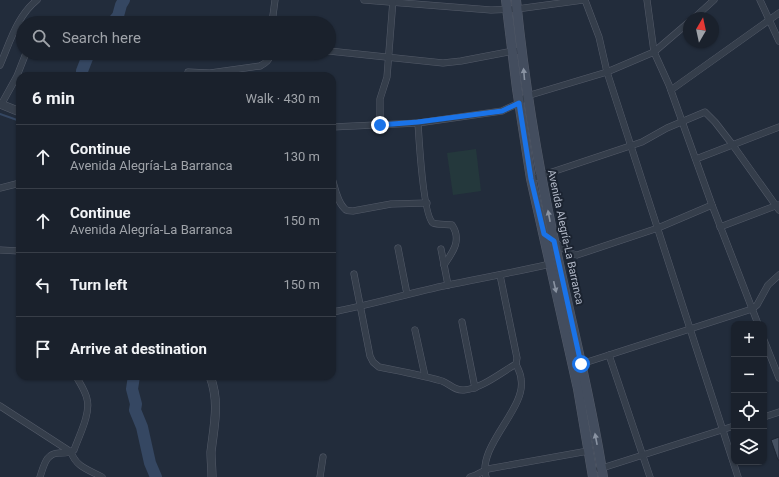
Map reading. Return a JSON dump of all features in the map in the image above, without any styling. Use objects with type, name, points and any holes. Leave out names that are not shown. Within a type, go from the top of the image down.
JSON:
[{"type":"main road","name":"Avenida Alegría-La Barranca","points":[[506,4],[527,96],[577,365],[592,474]]},
{"type":"main road","name":"Avenida Alegría-La Barranca","points":[[517,4],[519,103],[531,179],[550,264],[577,365],[603,473]]},
{"type":"street","points":[[22,16],[26,10],[37,0]]},
{"type":"street","points":[[273,16],[275,0]]},
{"type":"street","points":[[364,0],[491,10],[506,4],[584,0],[599,37],[607,72],[738,477]]},
{"type":"street","points":[[647,0],[654,52],[671,90],[720,227],[757,321]]},
{"type":"street","points":[[701,12],[714,0]]},
{"type":"street","points":[[760,0],[779,41]]},
{"type":"street","points":[[380,125],[380,99],[387,77],[392,2]]},
{"type":"street","points":[[671,90],[779,13]]},
{"type":"street","points":[[336,127],[418,122],[502,111],[519,103],[527,96],[607,72],[654,52],[683,27]]},
{"type":"street","points":[[0,65],[16,29]]},
{"type":"street","points":[[336,52],[443,63],[461,62],[517,51]]},
{"type":"street","points":[[19,72],[23,60]]},
{"type":"street","points":[[217,72],[260,66],[268,60]]},
{"type":"street","points":[[16,78],[1,105],[16,111]]},
{"type":"street","points":[[531,179],[642,142],[682,121],[705,112],[733,145],[778,207],[720,227]]},
{"type":"street","points":[[418,122],[423,183],[429,216],[432,222],[452,225],[456,234],[456,243],[444,265]]},
{"type":"street","points":[[696,159],[779,127]]},
{"type":"street","points":[[0,188],[16,184]]},
{"type":"street","points":[[336,190],[344,208],[346,210],[353,211],[392,204],[427,203]]},
{"type":"street","points":[[544,234],[570,253],[577,255],[658,228],[712,205]]},
{"type":"street","points":[[398,248],[407,294]]},
{"type":"street","points":[[441,249],[448,285]]},
{"type":"street","points":[[0,250],[16,252]]},
{"type":"street","points":[[336,311],[360,307],[372,302],[407,294],[550,264]]},
{"type":"street","points":[[354,274],[370,356],[373,362],[379,367],[425,376],[445,382],[458,390],[475,388],[516,364]]},
{"type":"street","points":[[485,474],[486,457],[519,397],[522,380],[516,364],[517,358],[500,275]]},
{"type":"street","points":[[577,365],[752,310],[757,305],[768,286],[779,275]]},
{"type":"street","points":[[462,322],[475,388]]},
{"type":"street","points":[[415,330],[425,376]]},
{"type":"street","points":[[767,348],[779,378]]},
{"type":"street","points":[[609,355],[650,477]]},
{"type":"street","points":[[40,477],[48,457],[56,452],[71,452],[74,450],[88,411],[87,400],[83,387],[79,380]]},
{"type":"street","points":[[211,380],[216,398],[215,425],[211,453],[212,477]]},
{"type":"street","points":[[0,406],[71,452],[74,460],[102,477]]},
{"type":"street","points":[[767,416],[779,412]]},
{"type":"street","points":[[592,474],[603,473],[643,455],[731,427]]},
{"type":"street","points":[[470,477],[485,474],[502,466],[588,451]]},
{"type":"street","points":[[320,477],[323,457]]},
{"type":"green space","points":[[476,149],[481,191],[453,195],[447,153]]},
{"type":"building","points":[[779,437],[779,460],[778,460],[771,440]]},
{"type":"waterway","points":[[118,16],[124,0]]},
{"type":"waterway","points":[[82,72],[86,60]]},
{"type":"waterway","points":[[0,114],[16,120]]},
{"type":"waterway","points":[[133,380],[132,389],[136,404],[135,410],[142,427],[150,463],[156,477]]},
{"type":"route","points":[[380,125],[418,122],[502,111],[519,103],[531,179],[544,234],[554,241],[581,364]]}]
